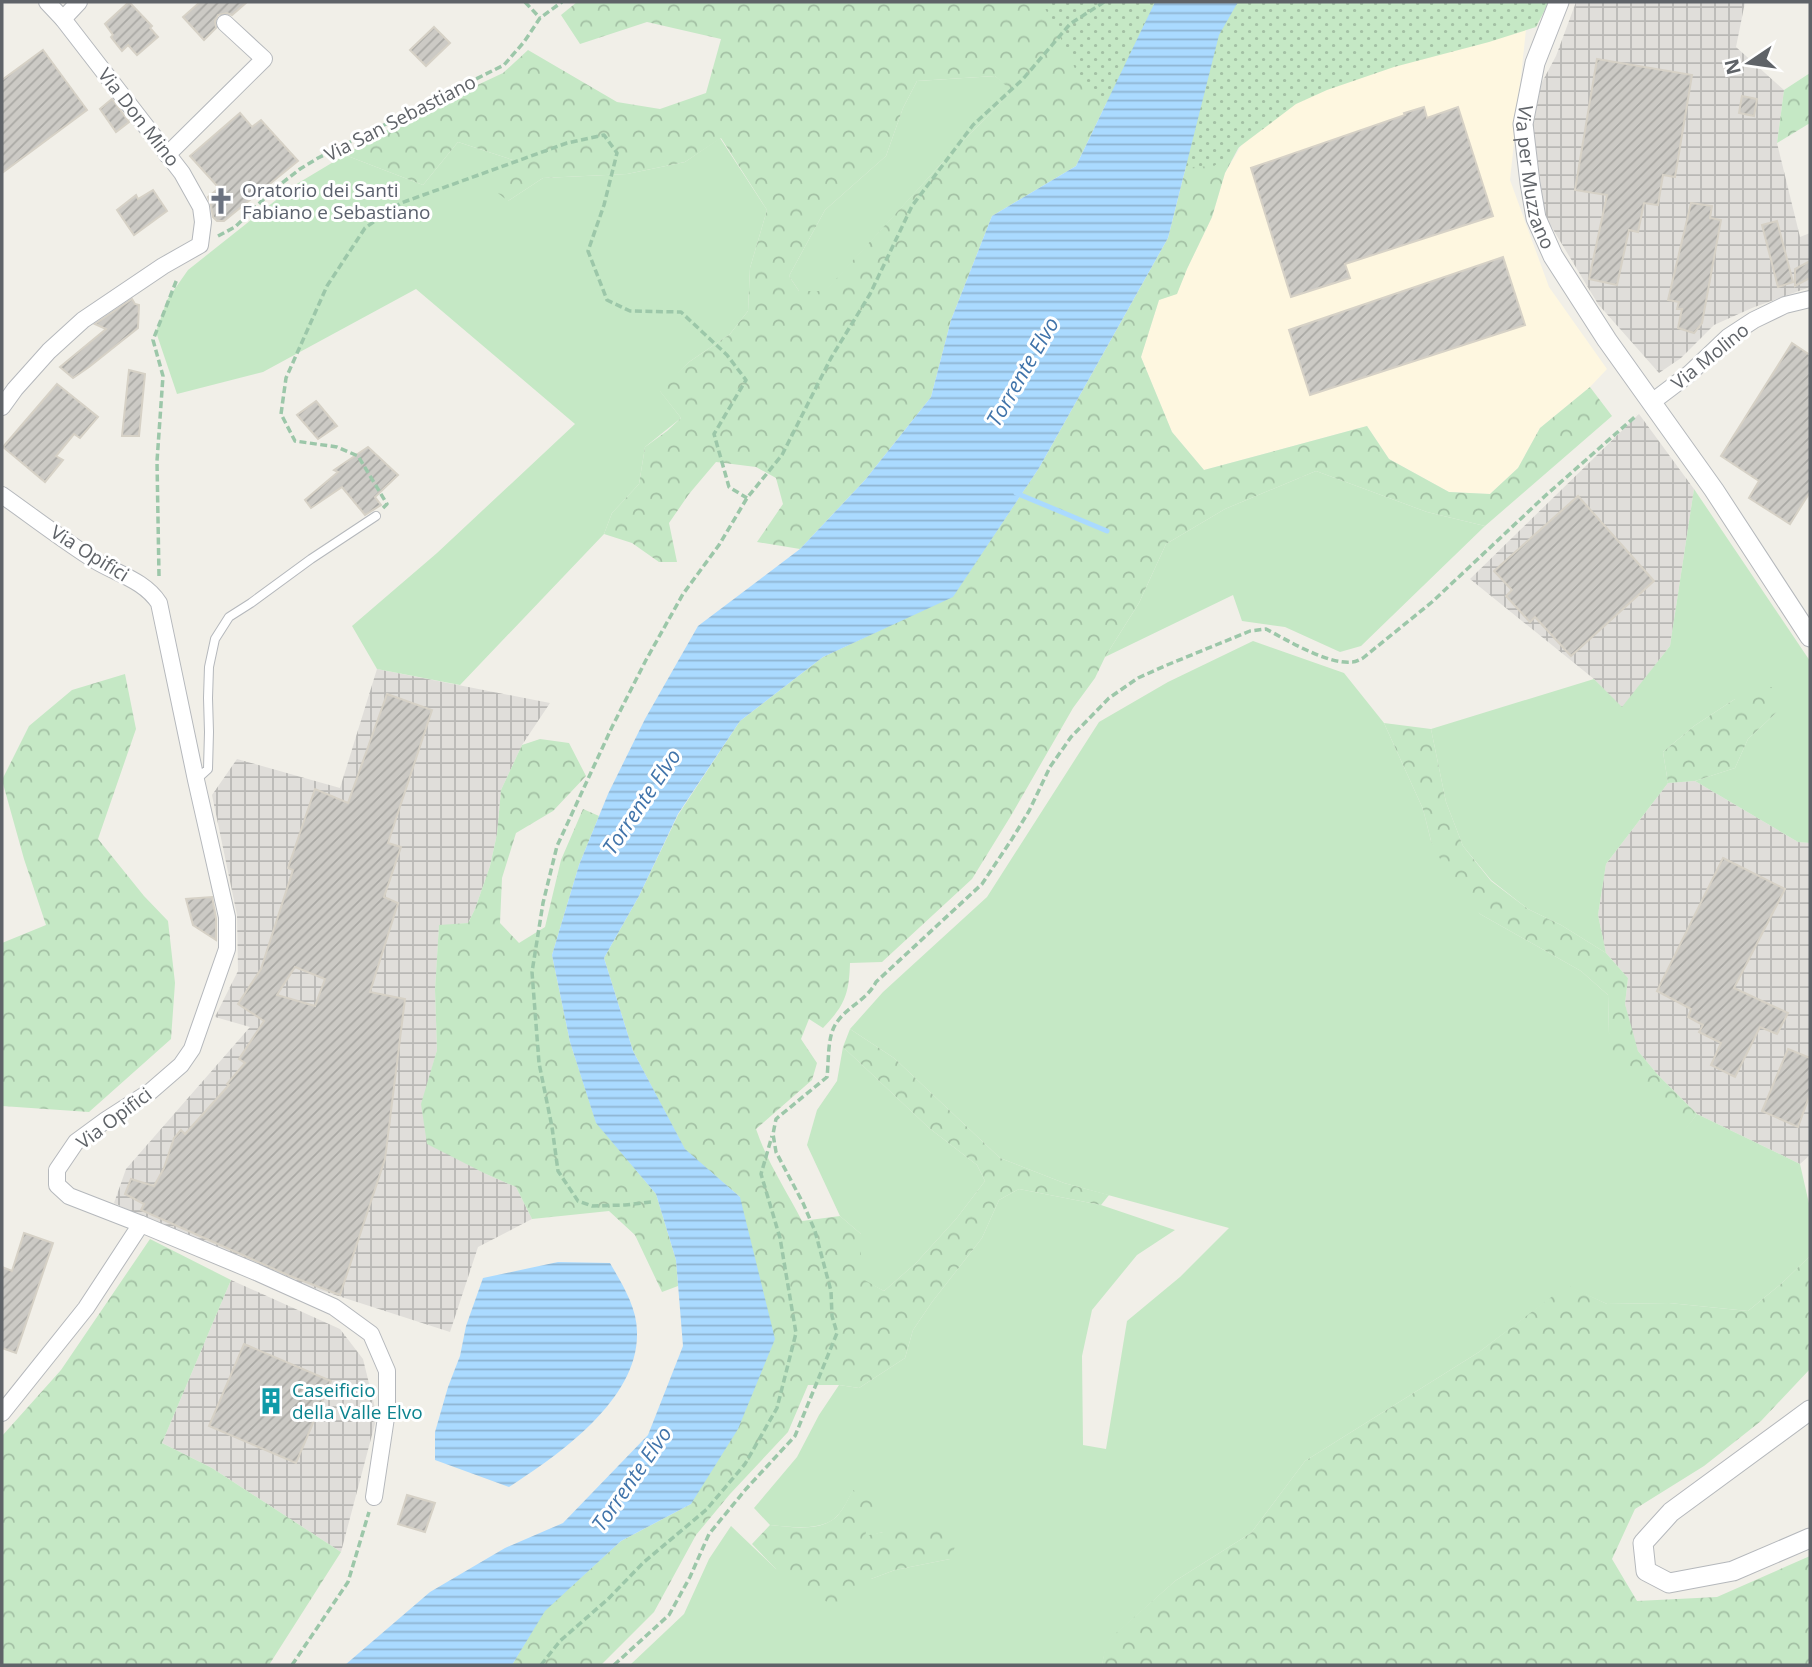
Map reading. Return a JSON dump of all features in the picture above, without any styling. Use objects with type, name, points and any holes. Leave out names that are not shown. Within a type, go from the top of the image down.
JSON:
[{"type":"street","name":"Via Don Mino","points":[[47,2],[183,173],[201,207],[200,245]]},
{"type":"street","points":[[63,19],[79,2]]},
{"type":"street","name":"Via per Muzzano","points":[[1559,2],[1535,63],[1523,124],[1536,218],[1553,256],[1607,340],[1714,490],[1810,637]]},
{"type":"street","points":[[167,155],[264,59],[225,23]]},
{"type":"street","points":[[2,407],[49,351],[83,320],[163,266],[200,245]]},
{"type":"street","name":"Via Molino","points":[[1652,402],[1689,374],[1728,337],[1754,320],[1785,305],[1810,299]]},
{"type":"street","name":"Via Opifici","points":[[2,495],[97,562],[142,585],[159,603],[227,917],[227,949],[192,1049],[181,1065],[151,1091],[106,1119],[76,1142],[57,1170],[57,1185],[69,1196],[256,1272],[334,1307],[371,1334],[387,1371],[387,1411],[373,1497]]},
{"type":"street","points":[[2,1413],[86,1308],[141,1224]]},
{"type":"street","points":[[1810,1410],[1671,1512],[1643,1543],[1646,1571],[1669,1583],[1733,1571],[1810,1538]]},
{"type":"lane","points":[[196,780],[208,769],[209,667],[215,639],[229,617],[376,516]]},
{"type":"path","points":[[525,2],[540,18]]},
{"type":"path","name":"Via San Sebastiano","points":[[200,245],[235,228],[273,190],[318,158],[504,65],[540,18],[562,2]]},
{"type":"path","points":[[651,1202],[592,1206],[578,1202],[558,1171],[539,1063],[532,972],[543,903],[557,846],[646,660],[683,594],[719,544],[747,498],[782,455],[831,358],[870,294],[912,206],[972,125],[1023,79],[1070,24],[1104,2]]},
{"type":"path","points":[[376,516],[387,504],[358,456],[337,447],[295,441],[281,414],[286,378],[327,286],[365,228],[401,203],[567,144],[604,135],[617,153],[604,205],[588,251],[607,300],[630,311],[681,312],[727,355],[746,380],[714,434],[729,486],[747,498]]},
{"type":"path","points":[[159,603],[157,461],[163,376],[153,340],[178,277],[179,257]]},
{"type":"path","points":[[541,1665],[560,1640],[608,1600],[644,1562],[707,1509],[745,1464],[777,1408],[796,1333],[780,1238],[761,1174],[776,1119],[827,1077],[831,1037],[836,1022],[866,997],[876,982],[982,884],[1018,830],[1050,767],[1071,737],[1109,698],[1138,678],[1257,630],[1266,629],[1313,653],[1338,661],[1352,662],[1363,659],[1432,602],[1545,496],[1652,402]]},
{"type":"path","points":[[614,1665],[669,1615],[709,1534],[795,1436],[837,1333],[832,1316],[831,1290],[815,1231],[776,1152],[773,1134]]},
{"type":"path","points":[[292,1665],[348,1582],[373,1497]]},
{"type":"shaded area","points":[[1576,2],[1745,2],[1736,47],[1784,90],[1777,143],[1800,237],[1810,233],[1810,287],[1714,325],[1681,358],[1659,373],[1598,304],[1545,216],[1533,126],[1541,84],[1556,56]]},
{"type":"shaded area","points":[[1527,20],[1510,180],[1549,287],[1607,369],[1590,387],[1540,428],[1518,468],[1490,494],[1449,492],[1389,459],[1367,426],[1204,470],[1172,432],[1141,357],[1159,300],[1177,293],[1212,217],[1225,173],[1265,105]]},
{"type":"shaded area","points":[[1639,414],[1694,489],[1670,646],[1622,708],[1594,679],[1470,579]]},
{"type":"shaded area","points":[[377,669],[550,703],[522,745],[501,790],[497,834],[490,866],[475,909],[468,923],[439,926],[435,990],[437,1050],[422,1104],[486,1174],[516,1187],[532,1219],[478,1247],[450,1332],[295,1282],[114,1203],[126,1169],[250,1027],[215,1017],[238,971],[237,915],[212,795],[237,759],[340,788]]},
{"type":"shaded area","points":[[1695,781],[1798,842],[1810,843],[1810,1155],[1800,1164],[1697,1114],[1658,1075],[1638,1051],[1631,1030],[1625,1004],[1628,978],[1606,953],[1598,915],[1606,864],[1668,783]]},
{"type":"shaded area","points":[[231,1280],[340,1329],[363,1359],[377,1416],[341,1552],[212,1468],[162,1443]]},
{"type":"green space","points":[[577,2],[1155,2],[1076,166],[992,216],[951,320],[931,397],[865,480],[800,549],[757,542],[783,504],[776,478],[756,467],[716,462],[669,523],[677,562],[659,562],[632,543],[604,534],[612,513],[639,484],[645,447],[681,418],[659,390],[689,362],[730,334],[748,311],[750,268],[767,210],[721,138],[685,162],[627,174],[543,178],[508,201],[494,190],[516,161],[458,142],[423,185],[345,155],[407,118],[503,73],[528,50],[617,102],[660,109],[706,93],[721,39],[647,22],[580,44],[561,15]],"holes":[[[995,76],[1012,91],[939,166],[825,291],[799,291],[789,276],[825,210],[886,156],[903,108],[917,81]]]},
{"type":"green space","points":[[1041,2],[1549,2],[1536,27],[1394,67],[1327,90],[1296,104],[1214,166],[1171,168],[1078,75]]},
{"type":"green space","points":[[1219,35],[1300,95],[1240,145],[1225,173],[1212,217],[1177,294],[1159,300],[1141,357],[1172,432],[1204,470],[1367,426],[1389,459],[1449,492],[1490,494],[1518,468],[1540,428],[1590,387],[1612,416],[1485,526],[1427,512],[1316,471],[1225,509],[1166,544],[1139,603],[1095,678],[1073,708],[972,879],[882,962],[850,963],[847,991],[841,1006],[823,1028],[809,1019],[801,1039],[817,1063],[812,1080],[756,1129],[771,1164],[802,1221],[840,1216],[861,1234],[861,1278],[884,1291],[916,1263],[956,1219],[985,1181],[977,1165],[929,1128],[843,1047],[850,1029],[894,1058],[1000,1158],[1064,1183],[1109,1195],[1101,1205],[1019,1189],[999,1200],[982,1238],[913,1330],[905,1358],[859,1388],[808,1385],[788,1432],[696,1535],[654,1612],[601,1665],[512,1665],[544,1611],[621,1541],[691,1504],[740,1197],[685,1150],[633,1051],[604,958],[639,896],[678,815],[740,721],[823,657],[953,596],[1039,468],[1168,238]]},
{"type":"green space","points":[[1810,73],[1810,123],[1777,143],[1784,90]]},
{"type":"green space","points":[[995,76],[1013,90],[939,166],[825,292],[799,291],[789,276],[825,210],[886,156],[903,108],[917,81]]},
{"type":"green space","points":[[720,138],[767,210],[750,268],[748,311],[730,334],[689,362],[660,391],[681,418],[645,447],[639,484],[612,513],[604,534],[460,685],[377,669],[352,626],[437,553],[575,424],[416,289],[263,372],[177,394],[156,332],[167,300],[188,270],[295,185],[345,155],[423,185],[458,142],[516,161],[508,201],[543,178],[627,174],[685,162]]},
{"type":"green space","points":[[1316,471],[1427,512],[1485,526],[1361,646],[1340,652],[1285,627],[1242,621],[1233,595],[1105,657],[1139,603],[1166,544],[1225,509]]},
{"type":"green space","points":[[1694,489],[1810,661],[1810,843],[1798,842],[1695,781],[1735,768],[1748,739],[1776,713],[1735,699],[1694,726],[1663,752],[1668,783],[1606,864],[1598,915],[1606,953],[1561,925],[1528,909],[1491,880],[1463,846],[1446,802],[1431,729],[1594,679],[1622,707],[1670,646]]},
{"type":"green space","points":[[1253,641],[1344,673],[1384,723],[1423,809],[1431,841],[1480,914],[1581,971],[1608,995],[1609,1033],[1686,1128],[1697,1114],[1800,1164],[1810,1208],[1810,1256],[1748,1311],[1669,1303],[1607,1304],[1567,1286],[1479,1352],[1305,1461],[1251,1533],[1175,1581],[1107,1642],[1102,1665],[630,1665],[684,1614],[709,1559],[731,1526],[776,1569],[871,1579],[895,1570],[950,1559],[883,1532],[865,1537],[853,1491],[837,1516],[831,1521],[814,1526],[770,1525],[754,1508],[797,1457],[819,1415],[839,1385],[859,1388],[905,1358],[913,1330],[982,1238],[999,1200],[1019,1189],[1101,1205],[1175,1230],[1137,1255],[1092,1310],[1082,1356],[1083,1445],[1106,1449],[1127,1321],[1180,1277],[1229,1228],[1064,1183],[1000,1158],[894,1058],[850,1029],[883,992],[987,897],[1099,722],[1168,682]]},
{"type":"green space","points":[[125,674],[136,729],[98,839],[168,921],[175,983],[171,1039],[89,1112],[2,1106],[2,943],[46,925],[2,780],[29,726],[72,690]]},
{"type":"green space","points":[[1771,687],[1785,694],[1776,713],[1748,739],[1735,768],[1695,781],[1668,783],[1663,752],[1694,726],[1735,699]]},
{"type":"green space","points":[[1384,723],[1431,729],[1446,802],[1463,846],[1491,881],[1528,909],[1561,925],[1606,953],[1628,978],[1625,1004],[1638,1051],[1697,1114],[1686,1129],[1647,1096],[1614,1058],[1609,1033],[1608,995],[1581,971],[1480,914],[1455,888],[1431,841],[1423,809]]},
{"type":"green space","points":[[540,739],[569,743],[586,776],[553,811],[516,833],[502,878],[500,923],[519,943],[545,927],[561,860],[583,809],[599,816],[579,865],[552,955],[570,1042],[596,1122],[656,1194],[676,1260],[678,1286],[662,1292],[635,1235],[609,1211],[532,1219],[516,1187],[427,1144],[421,1104],[437,1050],[435,990],[439,925],[468,923],[490,866],[497,834],[501,790],[522,745]]},
{"type":"green space","points":[[843,1047],[929,1128],[977,1165],[985,1181],[956,1219],[916,1263],[884,1291],[861,1279],[861,1234],[840,1216],[807,1145],[817,1110],[837,1081]]},
{"type":"green space","points":[[150,1239],[231,1280],[162,1443],[212,1468],[341,1552],[269,1665],[2,1665],[2,1436],[61,1370]]},
{"type":"green space","points":[[1810,1256],[1810,1369],[1761,1421],[1704,1466],[1635,1509],[1612,1559],[1637,1601],[1717,1597],[1810,1556],[1810,1665],[1102,1665],[1106,1642],[1175,1581],[1251,1533],[1305,1461],[1479,1352],[1567,1285],[1607,1304],[1669,1303],[1748,1311]]},
{"type":"green space","points":[[853,1490],[874,1502],[865,1536],[883,1532],[955,1528],[957,1542],[950,1559],[895,1570],[871,1579],[845,1611],[776,1569],[752,1544],[770,1525],[804,1528],[828,1522],[840,1512]]},
{"type":"water","name":"Torrente Elvo","points":[[1155,2],[1238,2],[1219,35],[1168,238],[1039,468],[953,597],[823,657],[740,721],[678,814],[639,896],[604,958],[633,1051],[685,1149],[740,1197],[775,1339],[738,1429],[691,1504],[621,1541],[545,1611],[512,1665],[345,1665],[430,1592],[505,1548],[563,1523],[648,1435],[683,1346],[676,1260],[656,1194],[596,1123],[570,1042],[552,955],[579,865],[608,794],[645,719],[698,626],[800,549],[865,480],[931,397],[951,320],[992,216],[1076,166]]},
{"type":"water","points":[[558,1262],[610,1263],[632,1305],[636,1323],[634,1357],[625,1380],[611,1402],[593,1422],[551,1458],[509,1487],[435,1460],[435,1432],[483,1278]]},
{"type":"building","points":[[129,2],[152,26],[150,28],[158,37],[137,55],[128,45],[122,51],[105,24]]},
{"type":"building","points":[[200,2],[247,2],[232,15],[218,15],[216,28],[204,40],[183,17]]},
{"type":"building","points":[[434,27],[450,43],[426,66],[410,50]]},
{"type":"building","points":[[43,50],[87,110],[2,173],[2,80]]},
{"type":"building","points":[[1597,59],[1692,75],[1675,177],[1663,175],[1658,205],[1644,203],[1638,232],[1629,230],[1617,285],[1589,279],[1607,195],[1575,190]]},
{"type":"building","points":[[1742,96],[1757,99],[1754,116],[1739,113]]},
{"type":"building","points":[[112,99],[129,122],[116,132],[100,109]]},
{"type":"building","points":[[1424,107],[1427,118],[1458,107],[1493,216],[1345,264],[1350,278],[1291,297],[1251,168]]},
{"type":"building","points":[[240,113],[252,127],[261,120],[298,161],[224,221],[217,221],[213,217],[208,197],[219,188],[190,156]]},
{"type":"building","points":[[153,190],[167,211],[134,235],[117,210],[136,195],[138,199]]},
{"type":"building","points":[[1691,203],[1712,206],[1710,218],[1721,220],[1702,323],[1694,333],[1678,328],[1682,309],[1677,309],[1679,302],[1668,300]]},
{"type":"building","points":[[1777,221],[1793,282],[1778,287],[1762,225]]},
{"type":"building","points":[[1503,257],[1525,325],[1310,395],[1289,330]]},
{"type":"building","points":[[1810,261],[1810,278],[1795,286],[1795,269]]},
{"type":"building","points":[[132,299],[139,305],[138,328],[73,378],[60,367],[106,329],[95,324]]},
{"type":"building","points":[[1792,343],[1810,355],[1810,492],[1790,524],[1749,498],[1759,481],[1721,456]]},
{"type":"building","points":[[129,370],[145,374],[139,436],[122,436]]},
{"type":"building","points":[[57,384],[98,417],[80,438],[74,434],[56,456],[63,460],[45,482],[3,447]]},
{"type":"building","points":[[316,401],[337,426],[318,439],[297,415]]},
{"type":"building","points":[[368,447],[398,475],[375,497],[381,505],[365,515],[342,487],[311,508],[305,500],[338,472],[334,470]]},
{"type":"building","points":[[1578,496],[1654,581],[1571,656],[1535,617],[1530,622],[1506,596],[1512,590],[1494,571]]},
{"type":"building","points":[[387,694],[432,710],[388,843],[401,847],[384,897],[398,903],[370,992],[405,999],[385,1159],[340,1295],[290,1276],[141,1210],[144,1204],[125,1194],[131,1179],[154,1186],[164,1168],[174,1138],[181,1130],[185,1134],[245,1063],[239,1059],[264,1021],[238,1004],[261,969],[293,870],[288,868],[315,789],[348,803]],"holes":[[[295,967],[325,979],[315,1006],[277,995]]]},
{"type":"building","points":[[1723,858],[1785,889],[1734,988],[1788,1013],[1777,1034],[1760,1027],[1735,1077],[1711,1065],[1721,1043],[1699,1032],[1703,1025],[1688,1017],[1691,1009],[1657,991]]},
{"type":"building","points":[[212,897],[216,940],[193,925],[186,899]]},
{"type":"building","points":[[1788,1049],[1810,1058],[1810,1094],[1798,1127],[1762,1111]]},
{"type":"building","points":[[24,1233],[53,1243],[16,1353],[2,1348],[2,1267],[12,1271]]},
{"type":"building","name":"Caseificio della Valle Elvo","points":[[244,1344],[331,1381],[296,1463],[209,1426]]},
{"type":"building","points":[[407,1495],[435,1503],[425,1532],[398,1524]]},
{"type":"waterway","points":[[1016,493],[1107,531]]},
{"type":"place","name":"Oratorio dei Santi Fabiano e Sebastiano","points":[[221,201]]},
{"type":"place","name":"Caseificio della Valle Elvo","points":[[271,1401]]}]
